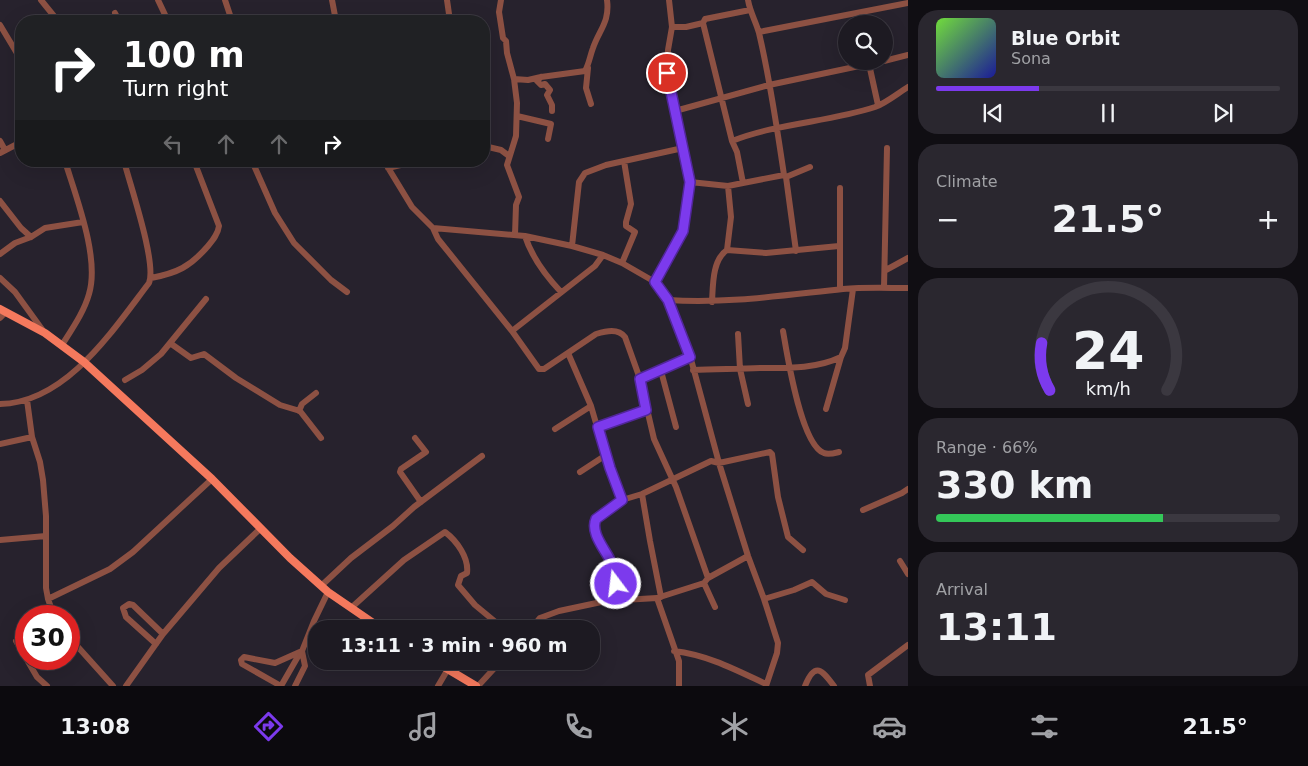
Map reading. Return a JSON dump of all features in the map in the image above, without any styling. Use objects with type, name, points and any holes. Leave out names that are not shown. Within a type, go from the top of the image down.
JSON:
[{"type":"main road","points":[[2,313],[45,332],[84,362],[212,479],[290,558],[328,592],[364,620]]},
{"type":"main road","points":[[450,670],[477,686]]},
{"type":"street","points":[[41,0],[53,15]]},
{"type":"street","points":[[158,0],[165,15]]},
{"type":"street","points":[[225,0],[230,15]]},
{"type":"street","points":[[332,0],[335,15]]},
{"type":"street","points":[[447,0],[449,15]]},
{"type":"street","points":[[500,0],[499,12],[503,38],[506,41],[506,53],[514,79],[517,116],[516,136],[507,168],[519,197],[516,205],[516,234]]},
{"type":"street","points":[[591,104],[586,88],[589,65],[593,48],[607,21],[607,0]]},
{"type":"street","points":[[655,282],[683,231],[690,182],[667,67],[672,27],[669,0]]},
{"type":"street","points":[[748,0],[759,32],[777,128],[796,251]]},
{"type":"street","points":[[759,32],[908,3]]},
{"type":"street","points":[[672,27],[686,27],[703,23],[705,19],[750,10]]},
{"type":"street","points":[[703,23],[732,141],[737,152],[743,183]]},
{"type":"street","points":[[0,25],[15,50]]},
{"type":"street","points":[[893,59],[908,55]]},
{"type":"street","points":[[514,79],[528,80],[585,71],[589,65]]},
{"type":"street","points":[[675,111],[769,86],[842,70]]},
{"type":"street","points":[[870,70],[878,105]]},
{"type":"street","points":[[541,77],[537,81],[541,85],[544,84],[550,90],[547,95],[552,111]]},
{"type":"street","points":[[732,141],[777,128],[858,112],[878,105],[908,87]]},
{"type":"street","points":[[517,116],[550,124],[548,139]]},
{"type":"street","points":[[0,141],[2,151],[15,145]]},
{"type":"street","points":[[490,147],[496,148],[509,156]]},
{"type":"street","points":[[572,246],[579,182],[585,173],[606,164],[683,148]]},
{"type":"street","points":[[884,288],[886,270],[887,148]]},
{"type":"street","points":[[622,263],[635,232],[626,226],[631,204],[624,161]]},
{"type":"street","points":[[62,345],[85,306],[90,291],[93,268],[83,222],[67,167]]},
{"type":"street","points":[[126,167],[149,255],[151,278]]},
{"type":"street","points":[[0,404],[27,400],[58,383],[84,362],[101,344],[151,278],[189,266],[196,260],[210,243],[219,226],[196,167]]},
{"type":"street","points":[[255,167],[275,213],[294,243],[331,280],[347,292]]},
{"type":"street","points":[[392,167],[388,168],[412,207],[434,228],[438,239],[542,370],[596,334],[604,331],[621,332],[625,337],[640,379],[654,439],[672,479],[715,607]]},
{"type":"street","points":[[690,182],[728,186],[785,176],[810,167]]},
{"type":"street","points":[[712,302],[714,275],[718,263],[727,250],[731,218],[728,186]]},
{"type":"street","points":[[840,188],[840,289]]},
{"type":"street","points":[[0,201],[21,228],[31,237]]},
{"type":"street","points":[[0,254],[15,243],[31,237],[45,228],[83,222]]},
{"type":"street","points":[[434,228],[516,234],[603,255],[622,263],[655,282],[668,300],[690,357],[719,463],[778,643],[777,654],[766,685],[722,663],[689,653],[674,651]]},
{"type":"street","points":[[525,236],[540,269],[561,292]]},
{"type":"street","points":[[727,250],[766,253],[839,246]]},
{"type":"street","points":[[512,331],[595,266],[603,255]]},
{"type":"street","points":[[886,270],[908,258]]},
{"type":"street","points":[[0,278],[14,292],[45,332]]},
{"type":"street","points":[[668,300],[712,302],[804,295],[840,289],[908,288]]},
{"type":"street","points":[[826,409],[845,348],[853,289]]},
{"type":"street","points":[[125,380],[142,370],[160,354],[206,299]]},
{"type":"street","points":[[783,331],[789,368],[808,432],[816,446],[825,454],[839,452]]},
{"type":"street","points":[[738,334],[740,369],[748,404]]},
{"type":"street","points":[[170,343],[191,358],[204,354],[236,378],[280,405],[299,411],[321,438]]},
{"type":"street","points":[[568,353],[591,406],[622,500]]},
{"type":"street","points":[[640,379],[690,357]]},
{"type":"street","points":[[693,370],[789,368],[819,365],[841,357]]},
{"type":"street","points":[[661,371],[676,427]]},
{"type":"street","points":[[299,411],[302,404],[316,393]]},
{"type":"street","points":[[27,400],[32,436],[43,480],[46,573],[50,605]]},
{"type":"street","points":[[555,429],[591,406]]},
{"type":"street","points":[[598,427],[646,410]]},
{"type":"street","points":[[0,444],[32,436]]},
{"type":"street","points":[[415,438],[426,452],[401,469],[400,472],[421,502]]},
{"type":"street","points":[[619,599],[610,561],[594,527],[596,519],[622,500],[642,494],[710,461],[719,463],[771,453],[778,497],[788,537],[803,550]]},
{"type":"street","points":[[580,472],[606,455]]},
{"type":"street","points":[[321,586],[351,558],[482,456]]},
{"type":"street","points":[[48,599],[110,569],[133,552],[212,479]]},
{"type":"street","points":[[863,510],[908,489]]},
{"type":"street","points":[[642,494],[659,597],[674,651],[679,661],[679,686]]},
{"type":"street","points":[[126,686],[156,644],[219,568],[261,528]]},
{"type":"street","points":[[351,608],[404,560],[445,532],[467,562],[467,573],[461,576],[458,584],[475,605],[493,620]]},
{"type":"street","points":[[0,540],[46,536]]},
{"type":"street","points":[[538,620],[559,611],[619,599],[659,597],[706,581],[748,556]]},
{"type":"street","points":[[900,561],[908,574]]},
{"type":"street","points":[[764,599],[794,590],[812,582],[826,594],[845,600]]},
{"type":"street","points":[[301,652],[274,662],[244,657],[241,660],[242,664],[281,686],[301,652],[328,592]]},
{"type":"street","points":[[156,644],[126,617],[123,608],[128,604],[133,605],[164,634]]},
{"type":"street","points":[[868,675],[908,645]]},
{"type":"street","points":[[80,649],[113,686]]},
{"type":"street","points":[[295,686],[304,666],[301,652]]},
{"type":"street","points":[[33,670],[37,677],[47,686]]},
{"type":"street","points":[[438,686],[447,670]]},
{"type":"street","points":[[477,686],[492,670]]},
{"type":"street","points":[[805,686],[815,670],[824,672],[834,686]]},
{"type":"street","points":[[868,675],[870,686]]},
{"type":"street","points":[[868,675],[876,686]]},
{"type":"route","points":[[616,584],[613,569],[600,542],[594,523],[596,519],[622,500],[598,427],[646,410],[640,379],[690,357],[668,300],[655,282],[683,231],[690,182],[667,73]]}]
